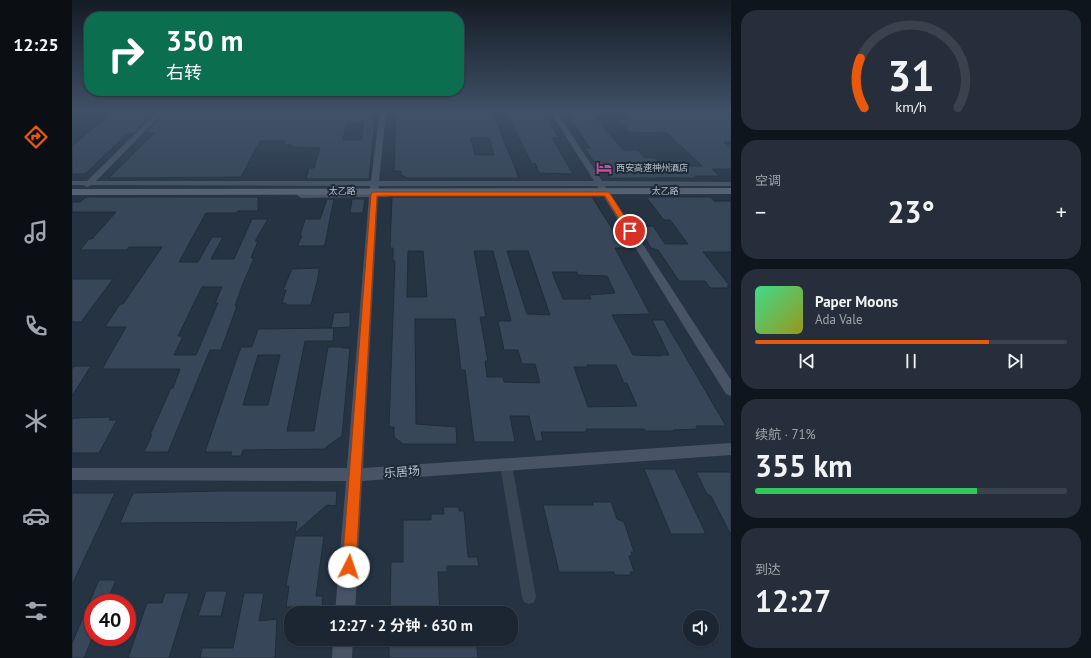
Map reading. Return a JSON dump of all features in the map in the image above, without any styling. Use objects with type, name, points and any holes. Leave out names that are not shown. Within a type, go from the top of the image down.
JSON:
[{"type":"main road","name":"太乙路","points":[[78,189],[604,189],[731,187]]},
{"type":"main road","name":"太乙路","points":[[604,189],[731,192]]},
{"type":"street","points":[[72,183],[78,189],[129,142]]},
{"type":"street","points":[[346,606],[356,475],[374,189],[379,142]]},
{"type":"street","points":[[573,142],[731,391]]},
{"type":"street","points":[[604,189],[731,184]]},
{"type":"street","name":"乐居场","points":[[72,474],[356,475],[731,448]]},
{"type":"street","points":[[506,464],[529,597]]},
{"type":"street","points":[[342,658],[343,646]]},
{"type":"building","points":[[77,142],[119,142],[85,174],[72,174],[72,146]]},
{"type":"building","points":[[145,142],[260,142],[241,177],[109,178]]},
{"type":"building","points":[[286,142],[373,142],[369,179],[306,179],[309,168],[314,168],[320,148],[292,147],[292,145],[284,145]]},
{"type":"building","points":[[395,142],[472,142],[475,155],[494,155],[490,142],[504,142],[519,178],[408,178],[401,175],[401,171],[394,171]]},
{"type":"building","points":[[521,142],[554,142],[573,174],[539,173],[535,163],[532,164]]},
{"type":"building","points":[[586,142],[616,142],[623,150],[638,150],[644,157],[655,158],[662,166],[702,166],[676,142],[731,142],[724,142],[731,148],[731,169],[712,169],[719,176],[695,176],[697,178],[610,178],[606,173],[602,173],[585,148],[590,148]]},
{"type":"building","points":[[86,197],[258,197],[258,211],[206,213],[179,262],[198,262],[212,237],[223,237],[211,259],[234,259],[252,219],[268,219],[255,241],[258,241],[251,258],[254,258],[242,286],[235,306],[237,306],[221,350],[210,350],[168,452],[144,452],[152,435],[150,435],[171,388],[173,388],[180,369],[102,369],[126,327],[105,327],[120,304],[123,304],[162,247],[129,247],[127,250],[80,250],[116,212],[72,212],[72,202],[80,202]],"holes":[[[202,287],[222,287],[215,303],[218,303],[196,355],[174,355],[183,336],[178,336]]]},
{"type":"building","points":[[392,197],[592,197],[624,248],[615,248],[650,314],[612,315],[633,355],[669,355],[652,320],[664,320],[726,426],[696,426],[698,429],[673,430],[674,431],[645,431],[644,429],[586,429],[587,432],[541,432],[543,441],[535,441],[529,416],[510,416],[515,442],[474,442],[465,370],[461,370],[455,319],[415,319],[416,424],[456,427],[457,444],[403,444],[394,437],[394,427],[389,427],[395,261],[393,261],[393,248],[390,248]],"holes":[[[408,251],[423,251],[427,297],[407,297]],[[474,251],[493,251],[511,321],[498,321],[504,350],[518,350],[522,364],[535,364],[540,383],[504,382],[503,377],[487,377],[485,361],[488,361],[480,317],[486,317]],[[507,251],[528,251],[550,315],[527,314]],[[552,272],[577,272],[578,275],[607,276],[615,293],[589,295],[591,299],[563,299]],[[587,365],[616,365],[624,383],[627,383],[637,406],[588,407],[574,367],[588,367]]]},
{"type":"building","points":[[646,197],[711,197],[714,201],[731,201],[731,252],[703,252],[730,286],[727,286],[729,288],[710,288],[705,281],[679,281],[658,250],[651,248],[639,227],[653,226],[665,244],[688,244],[670,220],[664,220]]},
{"type":"building","points":[[327,199],[334,199],[325,244],[323,246],[297,246],[302,236],[300,236],[305,219],[320,219]]},
{"type":"building","points":[[352,199],[365,199],[363,213],[350,213]]},
{"type":"building","points":[[319,268],[311,305],[285,305],[286,303],[282,303],[286,290],[283,290],[292,269]]},
{"type":"building","points":[[72,279],[113,279],[81,322],[72,322]]},
{"type":"building","points":[[350,312],[350,327],[331,328],[334,313]]},
{"type":"building","points":[[334,328],[333,341],[305,341],[287,431],[314,431],[328,347],[350,348],[342,436],[326,447],[326,449],[243,450],[241,456],[230,456],[232,452],[205,452],[241,347],[252,347],[258,329]],"holes":[[[258,355],[280,355],[268,405],[243,405]]]},
{"type":"building","points":[[74,366],[91,366],[72,396],[72,369]]},
{"type":"building","points":[[111,417],[109,420],[117,420],[99,453],[72,453],[72,419]]},
{"type":"building","points":[[644,469],[675,469],[706,534],[671,534]]},
{"type":"building","points":[[696,472],[731,472],[731,535],[711,496],[707,494]]},
{"type":"building","points":[[337,491],[336,506],[327,505],[295,533],[297,522],[120,523],[133,493]]},
{"type":"building","points":[[72,493],[115,493],[72,585]]},
{"type":"building","points":[[592,502],[611,502],[617,519],[624,522],[634,552],[631,552],[632,555],[629,556],[634,572],[630,572],[631,575],[615,575],[614,572],[559,572],[543,505],[593,505]]},
{"type":"building","points":[[443,507],[459,507],[459,511],[464,511],[468,557],[477,557],[479,566],[447,566],[447,572],[438,572],[440,606],[390,606],[391,562],[403,562],[403,520],[431,520],[431,514],[444,514]]},
{"type":"building","points":[[295,536],[324,536],[316,596],[323,596],[322,606],[286,606],[289,586],[286,586]]},
{"type":"building","points":[[99,580],[116,580],[110,594],[93,594]]},
{"type":"building","points":[[206,591],[227,591],[221,616],[198,616]]},
{"type":"building","points":[[165,593],[189,593],[169,658],[128,658],[132,646],[136,646],[136,635],[147,603],[162,603]]},
{"type":"building","points":[[244,593],[264,593],[259,621],[277,619],[275,658],[200,658],[202,648],[233,648]]},
{"type":"building","points":[[84,615],[84,646],[89,646],[84,658],[72,658],[72,643]]},
{"type":"building","points":[[389,646],[477,646],[478,658],[389,658]]},
{"type":"place","name":"西安高速神州酒店","points":[[604,168]]},
{"type":"route","points":[[349,567],[374,194],[607,194],[630,231]]}]
